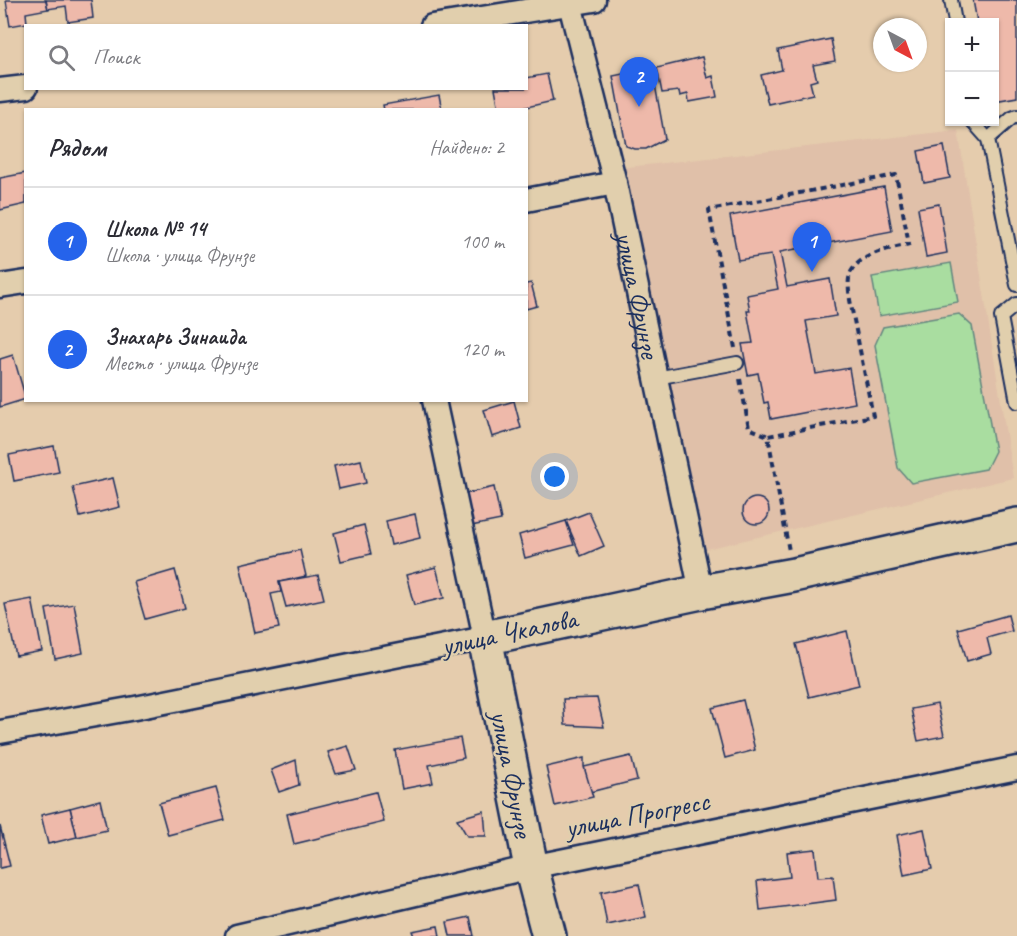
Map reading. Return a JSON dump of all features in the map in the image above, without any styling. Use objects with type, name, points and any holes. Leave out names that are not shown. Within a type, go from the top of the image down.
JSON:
[{"type":"street","points":[[443,24],[569,2],[594,0]]},
{"type":"street","name":"улица Фрунзе","points":[[569,2],[615,183],[701,592]]},
{"type":"street","points":[[0,90],[24,87]]},
{"type":"street","points":[[528,200],[615,183]]},
{"type":"street","points":[[0,286],[24,282]]},
{"type":"street","name":"улица Фрунзе","points":[[434,402],[531,867],[549,936]]},
{"type":"street","name":"улица Чкалова","points":[[0,732],[135,708],[485,638],[701,592],[794,575],[1017,525]]},
{"type":"street","name":"улица Прогресс","points":[[237,936],[531,867],[1017,768]]},
{"type":"lane","points":[[951,0],[954,18]]},
{"type":"lane","points":[[988,139],[1017,116]]},
{"type":"lane","points":[[977,126],[988,139],[1017,285]]},
{"type":"lane","points":[[1017,304],[1001,317],[1017,402]]},
{"type":"lane","points":[[656,378],[737,363]]},
{"type":"path","points":[[896,175],[909,244],[873,254],[857,264],[850,273],[849,282],[850,300],[873,416],[768,436],[749,428],[709,210],[896,175]]},
{"type":"path","points":[[768,436],[794,575]]},
{"type":"shaded area","points":[[958,130],[1013,478],[706,549],[670,382],[619,168]]},
{"type":"green space","points":[[951,263],[958,302],[879,316],[872,277]]},
{"type":"green space","points":[[959,314],[972,326],[995,451],[986,469],[911,483],[898,468],[875,345],[883,327]]},
{"type":"building","points":[[6,0],[46,0],[48,9],[26,13],[27,23],[10,26]]},
{"type":"building","points":[[46,0],[91,0],[93,18],[68,22],[66,6],[48,9]]},
{"type":"building","points":[[973,0],[1017,0],[1017,97],[999,100],[999,18],[976,18]]},
{"type":"building","points":[[831,39],[835,61],[813,65],[817,80],[810,82],[813,94],[768,104],[761,75],[782,70],[778,50]]},
{"type":"building","points":[[702,57],[707,78],[713,76],[717,97],[689,102],[688,94],[680,96],[679,91],[662,93],[657,68]]},
{"type":"building","points":[[652,68],[665,139],[646,149],[635,149],[626,146],[613,76]]},
{"type":"building","points":[[547,74],[553,101],[523,108],[499,108],[495,90],[528,90],[528,78]]},
{"type":"building","points":[[439,95],[442,108],[384,108],[383,105]]},
{"type":"building","points":[[944,146],[950,178],[924,183],[918,151]]},
{"type":"building","points":[[24,173],[24,204],[0,210],[0,178]]},
{"type":"building","points":[[884,187],[892,231],[780,252],[787,287],[830,279],[836,316],[806,321],[816,374],[849,368],[855,403],[771,419],[768,402],[764,403],[758,373],[748,375],[742,344],[753,343],[747,311],[750,311],[747,295],[778,289],[771,255],[738,260],[730,216]]},
{"type":"building","points":[[939,204],[947,253],[926,257],[918,208]]},
{"type":"building","points":[[531,283],[537,306],[528,308],[528,284]]},
{"type":"building","points":[[13,355],[24,400],[0,407],[0,359]]},
{"type":"building","points":[[514,402],[521,428],[492,437],[484,410]]},
{"type":"building","points":[[54,446],[59,472],[14,481],[9,455]]},
{"type":"building","points":[[361,460],[366,483],[339,489],[334,466]]},
{"type":"building","points":[[113,478],[120,507],[80,517],[73,487]]},
{"type":"building","points":[[494,487],[501,520],[471,526],[464,494]]},
{"type":"building","points":[[756,498],[765,502],[769,511],[765,520],[756,524],[747,520],[743,511],[747,502]]},
{"type":"building","points":[[589,512],[604,546],[581,556],[566,521]]},
{"type":"building","points":[[415,514],[420,538],[391,545],[386,521]]},
{"type":"building","points":[[566,521],[574,545],[525,558],[519,535]]},
{"type":"building","points":[[364,525],[371,554],[341,561],[334,533]]},
{"type":"building","points":[[300,550],[306,576],[279,582],[281,592],[271,594],[279,628],[255,633],[240,564]]},
{"type":"building","points":[[436,567],[444,598],[414,605],[406,575]]},
{"type":"building","points":[[175,570],[185,608],[145,619],[134,582]]},
{"type":"building","points":[[318,575],[324,599],[286,607],[279,582]]},
{"type":"building","points":[[32,599],[42,651],[16,656],[5,604]]},
{"type":"building","points":[[74,604],[83,653],[55,659],[46,609]]},
{"type":"building","points":[[1008,615],[1012,631],[987,638],[991,654],[967,661],[958,629]]},
{"type":"building","points":[[847,631],[859,685],[809,697],[796,644]]},
{"type":"building","points":[[597,698],[604,727],[565,725],[563,699]]},
{"type":"building","points":[[743,700],[755,750],[725,758],[712,708]]},
{"type":"building","points":[[937,704],[944,736],[918,741],[911,709]]},
{"type":"building","points":[[460,738],[464,758],[429,765],[433,783],[402,789],[395,750]]},
{"type":"building","points":[[348,746],[356,770],[336,774],[328,752]]},
{"type":"building","points":[[631,756],[637,780],[590,792],[584,767]]},
{"type":"building","points":[[584,758],[584,767],[593,797],[555,806],[546,767]]},
{"type":"building","points":[[296,760],[299,785],[279,792],[271,770]]},
{"type":"building","points":[[216,788],[225,820],[168,835],[159,803]]},
{"type":"building","points":[[376,792],[384,822],[294,844],[287,814]]},
{"type":"building","points":[[100,800],[107,830],[77,837],[70,808]]},
{"type":"building","points":[[70,808],[77,837],[48,844],[41,815]]},
{"type":"building","points":[[484,811],[486,836],[467,836],[457,819]]},
{"type":"building","points":[[0,826],[10,866],[0,868]]},
{"type":"building","points":[[924,829],[932,869],[904,875],[897,835]]},
{"type":"building","points":[[815,849],[818,877],[833,876],[836,900],[760,910],[757,881],[790,877],[787,852]]},
{"type":"building","points":[[639,884],[646,917],[607,925],[601,892]]},
{"type":"building","points":[[470,917],[474,936],[450,936],[447,922]]},
{"type":"building","points":[[438,926],[440,936],[414,936],[412,931]]},
{"type":"place","name":"Знахарь Зинаида","points":[[639,107]]},
{"type":"place","name":"Школа № 14","points":[[812,272]]}]
